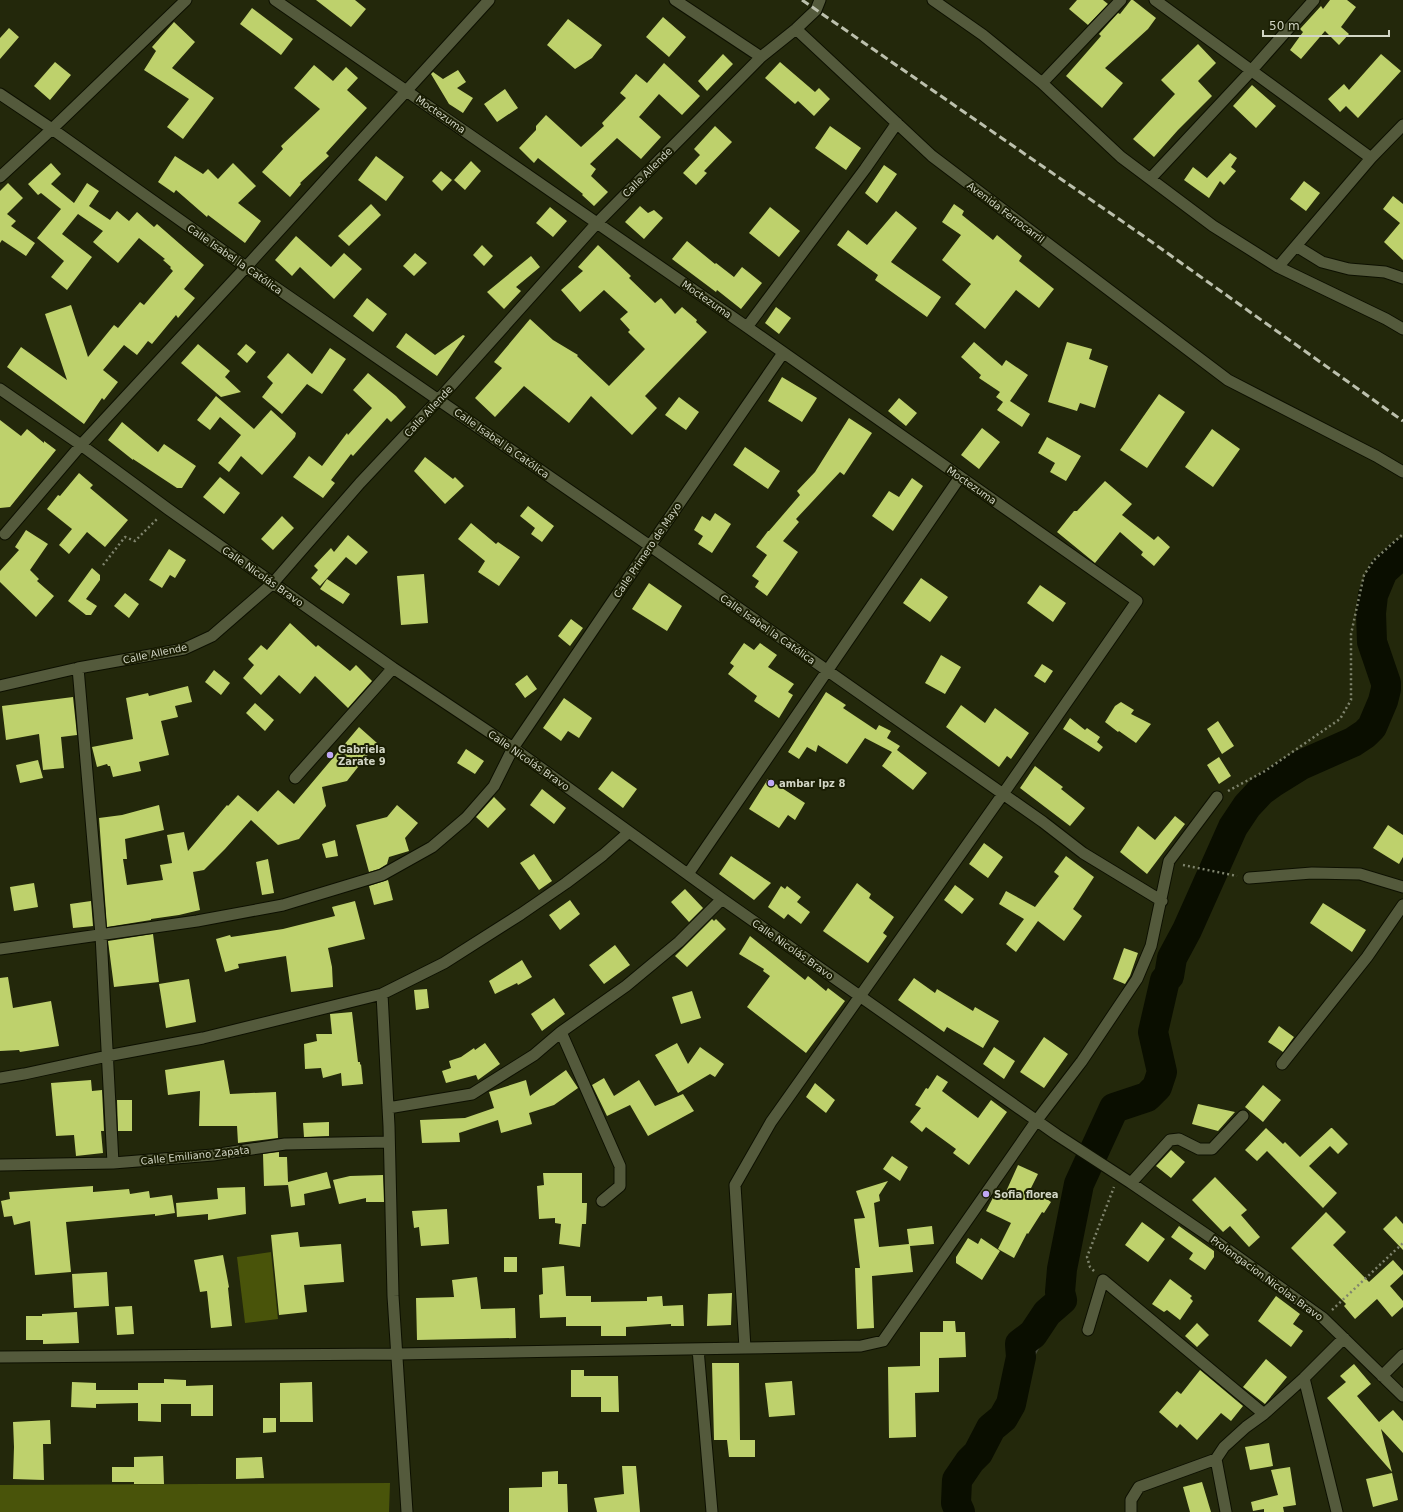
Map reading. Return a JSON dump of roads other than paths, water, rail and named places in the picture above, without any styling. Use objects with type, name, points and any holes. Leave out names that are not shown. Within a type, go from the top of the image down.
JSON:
[{"type":"street","points":[[0,177],[186,0]]},
{"type":"street","name":"Moctezuma","points":[[275,0],[747,327],[1137,601],[1003,794]]},
{"type":"street","points":[[5,534],[81,445],[246,267],[489,0]]},
{"type":"street","points":[[674,0],[761,57]]},
{"type":"street","name":"Calle Allende","points":[[0,686],[78,668],[184,649],[212,636],[273,583],[360,484],[439,399],[597,223],[761,57],[796,30],[816,10],[820,0]]},
{"type":"street","points":[[933,0],[983,35],[1042,83],[1121,157],[1213,226],[1278,267],[1386,319],[1403,329]]},
{"type":"street","points":[[1042,83],[1121,0]]},
{"type":"street","points":[[1155,0],[1371,158]]},
{"type":"street","points":[[1150,180],[1251,71],[1314,0]]},
{"type":"street","name":"Avenida Ferrocarril","points":[[796,30],[932,156],[1228,380],[1376,456],[1403,472]]},
{"type":"street","name":"Calle Isabel la Católica","points":[[0,94],[52,129],[246,267],[650,546],[1043,822],[1083,853],[1162,901]]},
{"type":"street","points":[[747,327],[865,169],[897,123]]},
{"type":"street","points":[[1278,267],[1371,158],[1403,125]]},
{"type":"street","points":[[1296,246],[1322,262],[1349,269],[1385,272],[1403,278]]},
{"type":"street","name":"Calle Primero de Mayo","points":[[0,949],[197,921],[283,905],[382,874],[432,847],[466,818],[494,786],[513,748],[783,353]]},
{"type":"street","name":"Calle Nicolás Bravo","points":[[0,389],[81,445],[168,509],[393,668],[513,748],[722,900],[860,997],[1057,1135],[1116,1173]]},
{"type":"street","points":[[688,874],[960,477]]},
{"type":"street","points":[[78,668],[102,935],[113,1164]]},
{"type":"street","points":[[295,778],[393,668]]},
{"type":"street","points":[[745,1348],[736,1185],[771,1122],[1003,794]]},
{"type":"street","points":[[0,1357],[398,1354],[698,1349],[861,1346],[884,1341],[1037,1120],[1082,1061],[1137,979],[1151,946],[1162,901],[1169,861],[1217,797]]},
{"type":"street","points":[[0,1078],[203,1038],[382,994],[444,963],[514,918],[578,874],[603,855],[629,832]]},
{"type":"street","points":[[1244,877],[1312,873],[1360,874],[1403,887]]},
{"type":"street","points":[[388,1108],[472,1094],[534,1055],[562,1032],[626,986],[678,942],[722,900]]},
{"type":"street","points":[[1282,1064],[1367,957],[1403,905]]},
{"type":"street","points":[[382,994],[390,1142],[393,1296],[398,1354],[407,1512]]},
{"type":"street","points":[[562,1032],[620,1166],[620,1186],[602,1201]]},
{"type":"street","points":[[1131,1183],[1170,1140],[1179,1138],[1199,1149],[1212,1149],[1243,1116]]},
{"type":"street","name":"Calle Emiliano Zapata","points":[[0,1165],[113,1164],[213,1155],[285,1144],[390,1142]]},
{"type":"street","name":"Prolongacion Nicolas Bravo","points":[[1116,1173],[1213,1238],[1323,1318],[1403,1396]]},
{"type":"street","points":[[1088,1330],[1103,1280],[1264,1414]]},
{"type":"street","points":[[1131,1512],[1131,1500],[1139,1488],[1216,1459],[1224,1447],[1304,1378],[1344,1338]]},
{"type":"street","points":[[698,1349],[712,1512]]},
{"type":"street","points":[[1382,1376],[1403,1355]]},
{"type":"street","points":[[1304,1378],[1337,1512]]},
{"type":"street","points":[[1216,1459],[1226,1512]]},
{"type":"waterway","points":[[960,1512],[956,1503],[957,1480],[970,1461],[978,1453],[991,1428],[1003,1418],[1011,1404],[1021,1357],[1020,1344],[1033,1334],[1047,1313],[1062,1300],[1060,1292],[1062,1269],[1079,1184],[1114,1108],[1147,1097],[1157,1087],[1162,1072],[1153,1032],[1165,980],[1169,976],[1172,958],[1187,930],[1233,827],[1247,806],[1261,791],[1272,783],[1301,765],[1353,742],[1372,727],[1383,701],[1386,689],[1386,683],[1372,642],[1371,613],[1373,595],[1383,571],[1403,553]]},
{"type":"waterway","points":[[1018,1375],[1038,1345],[1050,1311]]},
{"type":"railway","points":[[802,0],[1142,235],[1403,421]]},
{"type":"place","name":"Gabriela Zarate 9","points":[[330,755]]},
{"type":"place","name":"ambar lpz 8","points":[[771,783]]},
{"type":"place","name":"Sofia florea","points":[[986,1194]]}]
